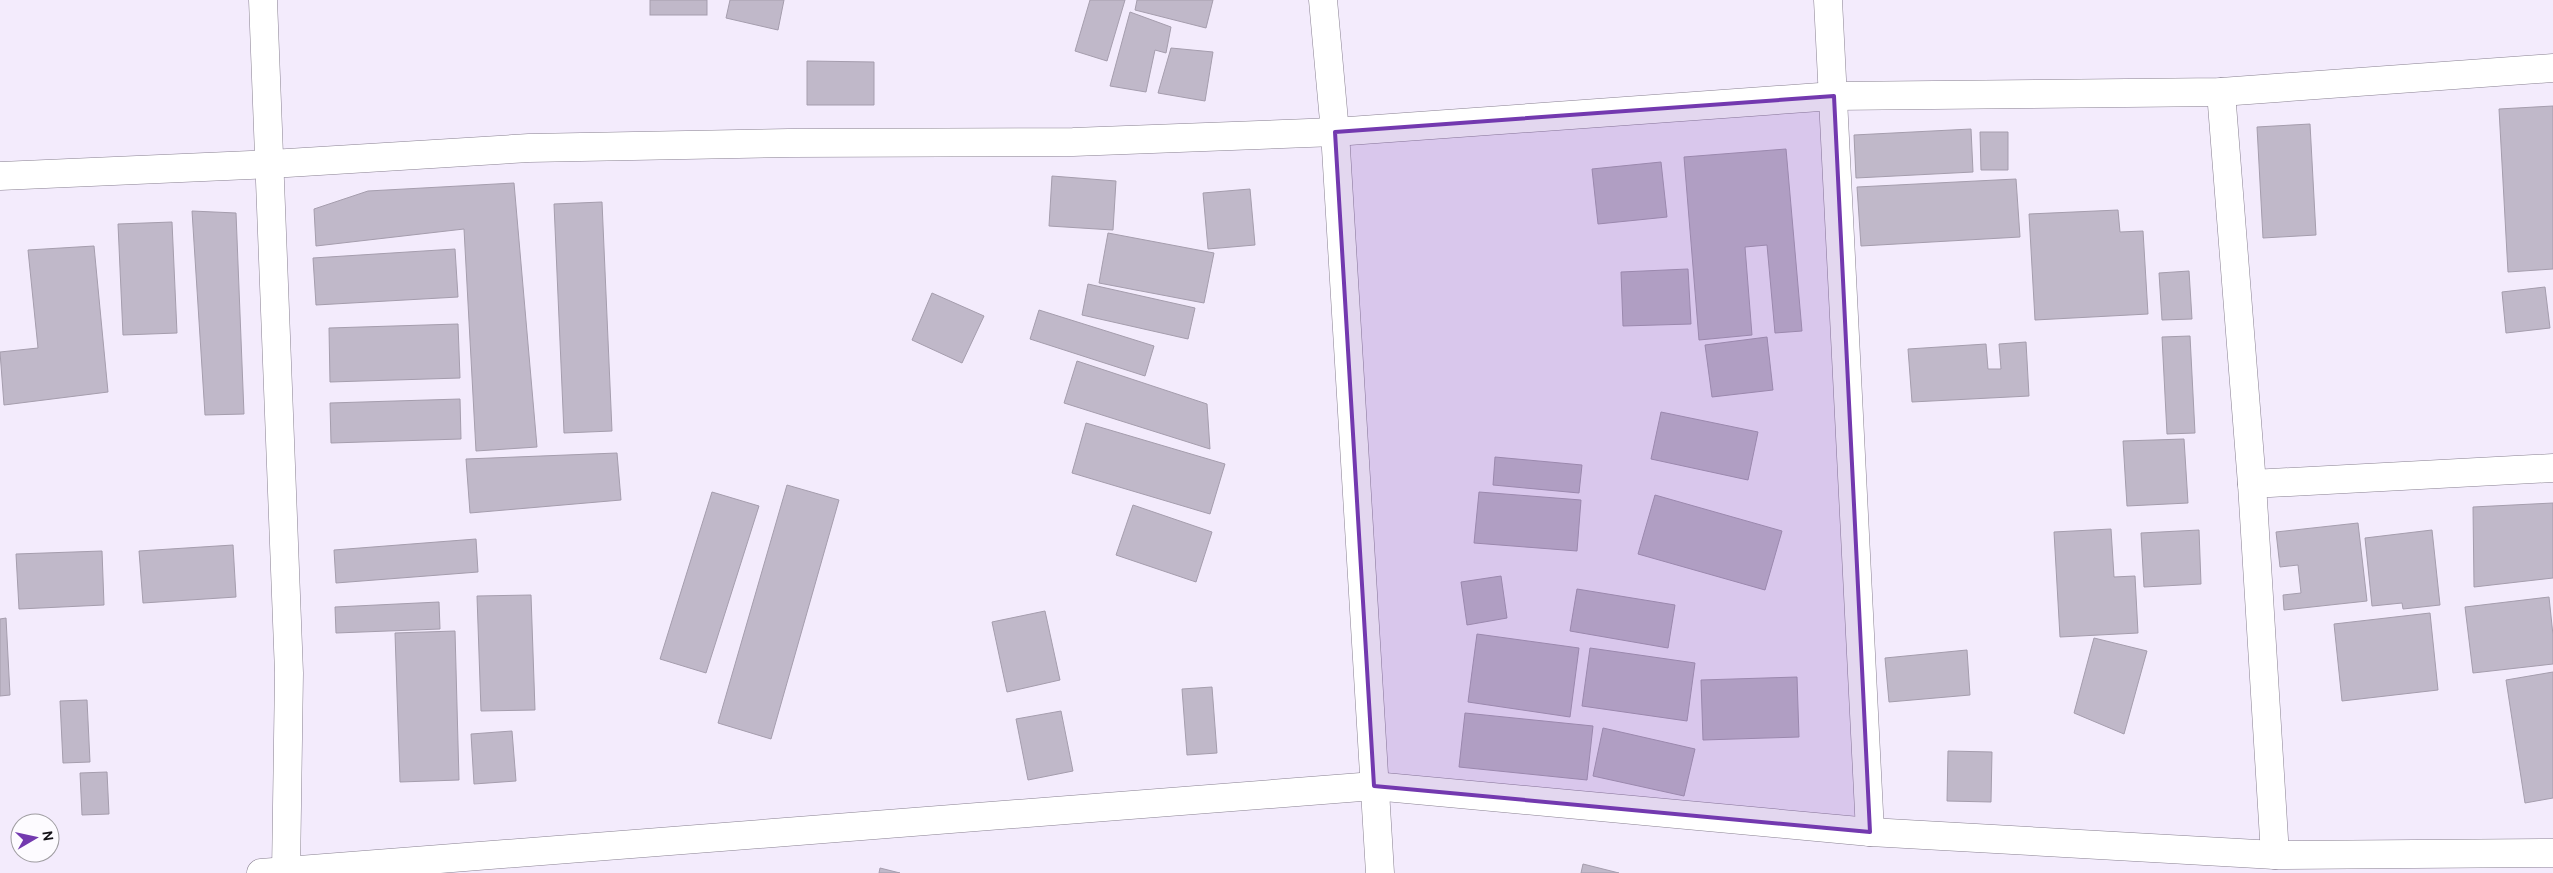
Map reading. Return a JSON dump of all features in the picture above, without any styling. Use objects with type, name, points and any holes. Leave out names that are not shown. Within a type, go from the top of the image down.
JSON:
[{"type":"street","points":[[263,0],[271,164],[289,673],[278,873],[1374,786],[1870,832],[2275,855],[2553,852]]},
{"type":"street","points":[[1323,0],[1335,132],[1380,873]]},
{"type":"street","points":[[1828,0],[1870,832]]},
{"type":"street","points":[[0,176],[271,164],[529,148],[789,143],[1073,142],[1335,132],[1834,96],[2221,92],[2553,68]]},
{"type":"street","points":[[2221,92],[2252,484],[2275,855]]},
{"type":"street","points":[[2252,484],[2553,468]]},
{"type":"highlighted area","points":[[1834,96],[1870,832],[1374,786],[1335,132]]},
{"type":"building","points":[[650,0],[707,0],[707,15],[650,15]]},
{"type":"building","points":[[730,0],[784,0],[778,30],[726,18]]},
{"type":"building","points":[[1090,0],[1125,0],[1107,61],[1075,51]]},
{"type":"building","points":[[1137,0],[1213,0],[1206,28],[1135,10]]},
{"type":"building","points":[[1130,12],[1171,27],[1166,53],[1155,50],[1146,92],[1110,86]]},
{"type":"building","points":[[1171,48],[1213,52],[1205,101],[1158,93]]},
{"type":"building","points":[[807,61],[874,62],[874,105],[807,105]]},
{"type":"building","points":[[2553,106],[2553,269],[2508,272],[2499,109]]},
{"type":"building","points":[[2310,124],[2316,235],[2263,238],[2257,127]]},
{"type":"building","points":[[1971,129],[1973,172],[1856,178],[1854,135]]},
{"type":"building","points":[[1980,132],[2008,132],[2008,170],[1981,170]]},
{"type":"building","points":[[1786,149],[1802,331],[1775,333],[1767,245],[1745,247],[1752,335],[1699,340],[1684,157]]},
{"type":"building","points":[[1661,162],[1667,217],[1598,224],[1592,169]]},
{"type":"building","points":[[1052,176],[1116,181],[1113,230],[1049,226]]},
{"type":"building","points":[[2016,179],[2020,237],[1861,246],[1857,187]]},
{"type":"building","points":[[514,183],[537,447],[476,451],[464,229],[316,246],[314,209],[368,191]]},
{"type":"building","points":[[1250,189],[1255,245],[1208,249],[1203,193]]},
{"type":"building","points":[[602,202],[612,431],[564,433],[554,204]]},
{"type":"building","points":[[2118,210],[2120,232],[2143,231],[2148,314],[2035,320],[2029,214]]},
{"type":"building","points":[[192,211],[236,213],[244,414],[205,415]]},
{"type":"building","points":[[172,222],[177,333],[123,335],[118,224]]},
{"type":"building","points":[[1108,233],[1214,253],[1204,303],[1099,283]]},
{"type":"building","points":[[94,246],[108,392],[4,405],[0,352],[38,348],[28,250]]},
{"type":"building","points":[[455,249],[458,297],[316,305],[313,258]]},
{"type":"building","points":[[1688,269],[1691,324],[1623,326],[1621,272]]},
{"type":"building","points":[[2189,271],[2192,319],[2162,320],[2159,273]]},
{"type":"building","points":[[1088,284],[1195,308],[1188,339],[1082,315]]},
{"type":"building","points":[[2545,287],[2550,328],[2506,333],[2502,292]]},
{"type":"building","points":[[932,293],[984,316],[962,363],[912,340]]},
{"type":"building","points":[[1039,310],[1154,346],[1145,376],[1030,339]]},
{"type":"building","points":[[458,324],[460,378],[330,382],[329,328]]},
{"type":"building","points":[[2190,336],[2195,433],[2167,434],[2162,337]]},
{"type":"building","points":[[1767,337],[1773,390],[1712,397],[1705,345]]},
{"type":"building","points":[[2026,342],[2029,396],[1912,402],[1908,349],[1986,344],[1988,369],[2001,369],[1999,344]]},
{"type":"building","points":[[1077,361],[1207,404],[1210,449],[1064,403]]},
{"type":"building","points":[[460,399],[461,439],[331,443],[330,403]]},
{"type":"building","points":[[1661,412],[1758,432],[1748,480],[1651,459]]},
{"type":"building","points":[[1086,423],[1225,464],[1210,514],[1072,473]]},
{"type":"building","points":[[2184,439],[2188,503],[2127,506],[2123,441]]},
{"type":"building","points":[[617,453],[621,500],[470,513],[466,459]]},
{"type":"building","points":[[1495,457],[1582,465],[1579,493],[1493,485]]},
{"type":"building","points":[[787,485],[839,500],[771,739],[718,723]]},
{"type":"building","points":[[712,492],[759,506],[706,673],[660,659]]},
{"type":"building","points":[[1479,492],[1581,500],[1577,551],[1474,543]]},
{"type":"building","points":[[1655,495],[1782,531],[1765,590],[1638,554]]},
{"type":"building","points":[[2553,503],[2553,578],[2474,587],[2473,507]]},
{"type":"building","points":[[1133,505],[1212,532],[1196,582],[1116,555]]},
{"type":"building","points":[[2358,523],[2367,601],[2284,610],[2283,595],[2301,593],[2298,565],[2280,567],[2276,532]]},
{"type":"building","points":[[2111,529],[2114,577],[2135,576],[2138,633],[2060,637],[2054,532]]},
{"type":"building","points":[[2199,530],[2201,584],[2144,587],[2141,533]]},
{"type":"building","points":[[2432,530],[2440,605],[2403,609],[2402,603],[2372,606],[2365,538]]},
{"type":"building","points":[[476,539],[478,572],[336,583],[334,550]]},
{"type":"building","points":[[233,545],[236,597],[143,603],[139,551]]},
{"type":"building","points":[[102,551],[104,605],[19,609],[16,554]]},
{"type":"building","points":[[1501,576],[1507,618],[1467,625],[1461,582]]},
{"type":"building","points":[[1577,589],[1675,605],[1668,648],[1570,631]]},
{"type":"building","points":[[531,595],[535,710],[481,711],[477,596]]},
{"type":"building","points":[[2549,597],[2553,635],[2553,664],[2473,673],[2465,607]]},
{"type":"building","points":[[439,602],[440,629],[336,633],[335,607]]},
{"type":"building","points":[[1045,611],[1060,680],[1007,692],[992,622]]},
{"type":"building","points":[[2430,613],[2438,690],[2342,701],[2334,624]]},
{"type":"building","points":[[6,618],[10,695],[0,696],[0,619]]},
{"type":"building","points":[[455,631],[459,780],[400,782],[395,633]]},
{"type":"building","points":[[1477,634],[1579,648],[1570,717],[1468,702]]},
{"type":"building","points":[[2094,638],[2147,651],[2124,734],[2074,713]]},
{"type":"building","points":[[1590,648],[1695,663],[1687,721],[1582,706]]},
{"type":"building","points":[[1967,650],[1970,695],[1889,702],[1885,658]]},
{"type":"building","points":[[2553,672],[2553,798],[2525,803],[2506,680]]},
{"type":"building","points":[[1797,677],[1799,737],[1703,740],[1701,680]]},
{"type":"building","points":[[1212,687],[1217,753],[1187,755],[1182,689]]},
{"type":"building","points":[[87,700],[90,762],[63,763],[60,701]]},
{"type":"building","points":[[1061,711],[1073,771],[1028,780],[1016,719]]},
{"type":"building","points":[[1465,713],[1593,726],[1587,780],[1459,767]]},
{"type":"building","points":[[1603,728],[1695,749],[1684,796],[1593,776]]},
{"type":"building","points":[[512,731],[516,781],[474,784],[471,734]]},
{"type":"building","points":[[1948,751],[1992,752],[1991,802],[1947,801]]},
{"type":"building","points":[[107,772],[109,814],[82,815],[80,773]]},
{"type":"building","points":[[1583,864],[1619,873],[1581,873]]},
{"type":"building","points":[[880,868],[900,873],[879,873]]}]
